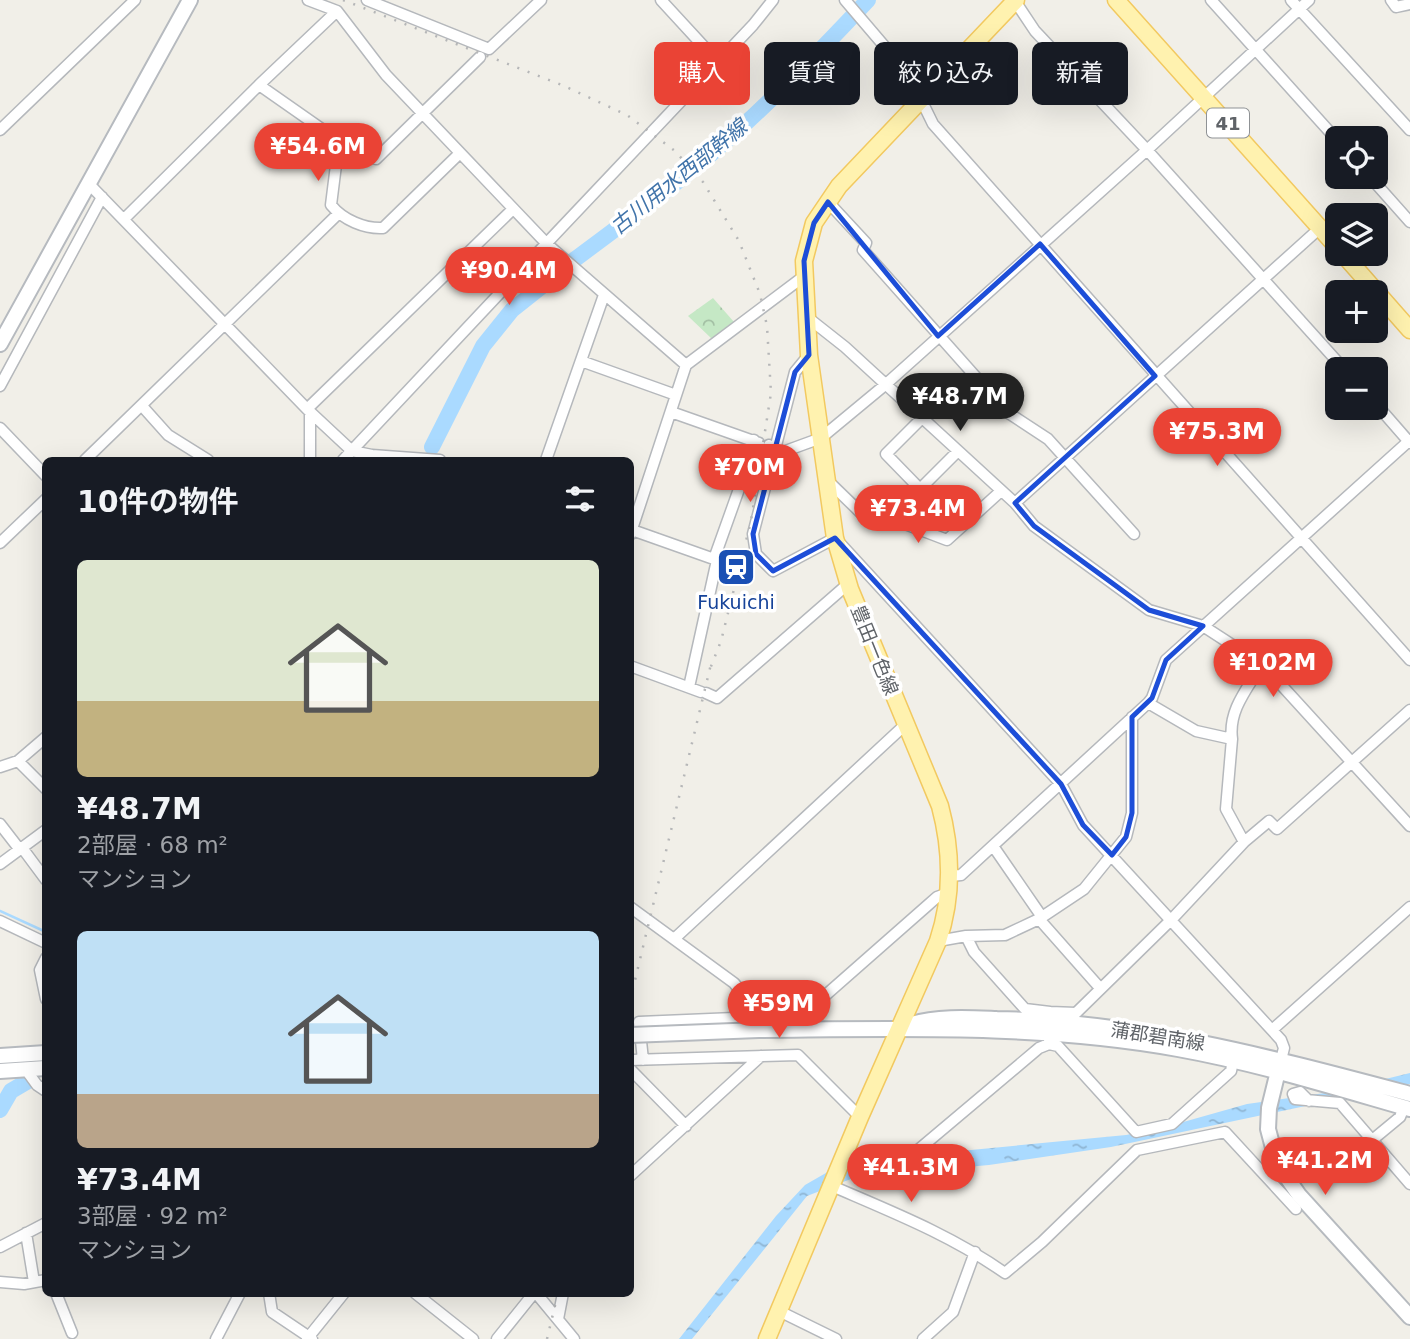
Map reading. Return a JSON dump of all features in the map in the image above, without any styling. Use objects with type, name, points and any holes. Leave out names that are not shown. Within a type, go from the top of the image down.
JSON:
[{"type":"main road","points":[[0,344],[190,0]]},
{"type":"main road","name":"豊田一色線","points":[[976,42],[1015,0]]},
{"type":"main road","name":"41","points":[[1116,0],[1325,234]]},
{"type":"main road","name":"豊田一色線","points":[[766,1339],[938,941],[948,893],[948,844],[940,806],[848,584],[835,538],[809,355],[803,277],[803,261],[814,223],[839,186],[916,105]]},
{"type":"main road","points":[[1353,266],[1410,331]]},
{"type":"main road","name":"蒲郡碧南線","points":[[634,1035],[760,1024],[901,1028],[924,1020],[1178,1038],[1408,1103]]},
{"type":"main road","name":"蒲郡碧南線","points":[[1049,1027],[1233,1061],[1280,1066]]},
{"type":"main road","points":[[0,1056],[42,1053]]},
{"type":"main road","points":[[1280,1066],[1269,1108],[1268,1129],[1277,1163],[1300,1195],[1410,1317]]},
{"type":"main road","points":[[0,1071],[42,1068]]},
{"type":"street","points":[[0,130],[135,0]]},
{"type":"street","points":[[308,0],[337,11],[386,75],[547,244],[686,365]]},
{"type":"street","points":[[367,0],[489,48],[541,0]]},
{"type":"street","points":[[661,0],[700,42]]},
{"type":"street","points":[[737,42],[773,0]]},
{"type":"street","points":[[845,0],[855,5],[884,42]]},
{"type":"street","points":[[1015,0],[1035,31],[1147,150],[1333,357]]},
{"type":"street","points":[[1211,0],[1325,127]]},
{"type":"street","points":[[1291,0],[1410,130]]},
{"type":"street","points":[[671,412],[780,453],[821,438],[1147,150],[1310,0]]},
{"type":"street","points":[[1391,0],[1396,7],[1410,4]]},
{"type":"street","points":[[124,219],[337,11]]},
{"type":"street","points":[[259,85],[339,141],[376,159],[480,57]]},
{"type":"street","points":[[346,457],[677,105]]},
{"type":"street","points":[[925,105],[933,124],[1410,660]]},
{"type":"street","points":[[339,141],[331,205],[338,214],[370,229],[383,228],[459,154]]},
{"type":"street","points":[[89,184],[309,410],[352,451],[368,457]]},
{"type":"street","points":[[1381,189],[1410,222]]},
{"type":"street","points":[[0,386],[102,197]]},
{"type":"street","points":[[828,202],[866,243],[863,250],[1007,412],[1048,439],[1134,534]]},
{"type":"street","points":[[310,457],[309,410],[513,209]]},
{"type":"street","points":[[88,457],[338,214]]},
{"type":"street","points":[[1015,503],[1320,228]]},
{"type":"street","points":[[634,523],[686,365],[803,277]]},
{"type":"street","points":[[547,457],[604,295]]},
{"type":"street","points":[[807,317],[823,328],[1015,503],[1034,526],[1149,611],[1203,626],[1262,664],[1410,826]]},
{"type":"street","points":[[809,355],[795,372],[764,445],[753,534],[756,554],[773,571],[835,538],[1060,784],[1083,825],[1272,1030],[1284,1048],[1280,1066]]},
{"type":"street","points":[[581,361],[676,395]]},
{"type":"street","points":[[142,406],[168,435],[203,457]]},
{"type":"street","points":[[950,876],[961,875],[1148,703],[1166,660],[1410,441],[1388,417]]},
{"type":"street","points":[[922,418],[886,454],[937,505],[967,522]]},
{"type":"street","points":[[0,428],[42,472]]},
{"type":"street","points":[[713,559],[749,461],[764,445]]},
{"type":"street","points":[[905,524],[920,489],[958,451]]},
{"type":"street","points":[[829,482],[860,512],[905,524],[947,540],[1001,491]]},
{"type":"street","points":[[0,543],[42,503]]},
{"type":"street","points":[[634,533],[717,560],[689,687]]},
{"type":"street","points":[[634,667],[717,698],[848,584]]},
{"type":"street","points":[[1244,842],[1226,809],[1232,739],[1230,729],[1233,712],[1262,664]]},
{"type":"street","points":[[1148,703],[1196,731],[1232,739]]},
{"type":"street","points":[[918,1150],[1039,1048],[1049,1027],[1076,1013],[1172,919],[1244,842],[1269,821],[1277,829],[1410,710]]},
{"type":"street","points":[[938,941],[966,936],[1005,935],[1040,918],[1084,889],[1126,837],[1132,813],[1132,717]]},
{"type":"street","points":[[674,939],[906,724]]},
{"type":"street","points":[[0,767],[18,761],[42,740]]},
{"type":"street","points":[[18,761],[42,785]]},
{"type":"street","points":[[0,824],[42,875]]},
{"type":"street","points":[[0,864],[42,833]]},
{"type":"street","points":[[993,846],[1040,918],[1100,988]]},
{"type":"street","points":[[643,1060],[639,1022],[760,1024],[803,1015],[937,897],[948,893]]},
{"type":"street","points":[[1272,1030],[1410,907]]},
{"type":"street","points":[[634,911],[734,983],[760,1024]]},
{"type":"street","points":[[0,921],[42,941]]},
{"type":"street","points":[[966,936],[974,952],[1026,1009],[1049,1027],[1058,1046],[1136,1132],[1172,1124],[1231,1072],[1233,1061]]},
{"type":"street","points":[[634,1060],[798,1055],[860,1117]]},
{"type":"street","points":[[634,1172],[761,1056]]},
{"type":"street","points":[[30,1070],[29,1074],[42,1088]]},
{"type":"street","points":[[634,1073],[686,1126]]},
{"type":"street","points":[[1309,1101],[1340,1103],[1410,1184]]},
{"type":"street","points":[[1371,1141],[1400,1117],[1408,1103]]},
{"type":"street","points":[[832,1186],[942,1234],[1005,1273],[1137,1150],[1225,1132],[1296,1209]]},
{"type":"street","points":[[0,1247],[42,1225]]},
{"type":"street","points":[[26,1233],[34,1282]]},
{"type":"street","points":[[923,1339],[953,1312],[975,1252]]},
{"type":"street","points":[[0,1282],[24,1284],[42,1281]]},
{"type":"street","points":[[58,1297],[72,1333]]},
{"type":"street","points":[[216,1339],[238,1297]]},
{"type":"street","points":[[270,1297],[272,1312],[309,1338],[341,1297]]},
{"type":"street","points":[[420,1297],[472,1339]]},
{"type":"street","points":[[497,1339],[532,1297]]},
{"type":"street","points":[[539,1297],[574,1339]]},
{"type":"street","points":[[558,1319],[563,1297]]},
{"type":"street","points":[[779,1311],[836,1339]]},
{"type":"highlighted area","points":[[828,202],[938,336],[1040,244],[1155,376],[1015,503],[1034,526],[1149,610],[1203,626],[1166,660],[1152,698],[1132,717],[1132,813],[1126,837],[1112,855],[1083,825],[1061,784],[835,538],[773,571],[756,554],[753,534],[795,372],[809,355],[804,261],[814,223]]},
{"type":"green space","points":[[713,298],[734,322],[712,339],[688,316]]},
{"type":"water","points":[[1410,1073],[1410,1084],[1111,1147],[989,1165],[856,1177],[807,1196],[692,1339],[679,1339],[776,1216],[805,1185],[845,1162],[1126,1135],[1162,1128],[1247,1104],[1332,1092]]},
{"type":"waterway","name":"古川用水西部幹線","points":[[574,260],[717,149],[794,77],[868,0]]},
{"type":"waterway","name":"古川用水西部幹線","points":[[432,447],[483,346],[512,310],[565,268]]},
{"type":"waterway","points":[[0,911],[42,930]]},
{"type":"waterway","name":"古川用水西部幹線","points":[[0,1110],[11,1091],[28,1081]]},
{"type":"railway","points":[[343,0],[562,85],[627,115],[675,151],[703,182],[739,241],[760,294],[767,326],[771,393],[751,521],[721,641],[708,674]]},
{"type":"railway","points":[[634,984],[711,664]]},
{"type":"railway","points":[[547,1339],[557,1297]]},
{"type":"place","name":"Fukuichi","points":[[736,567]]}]
